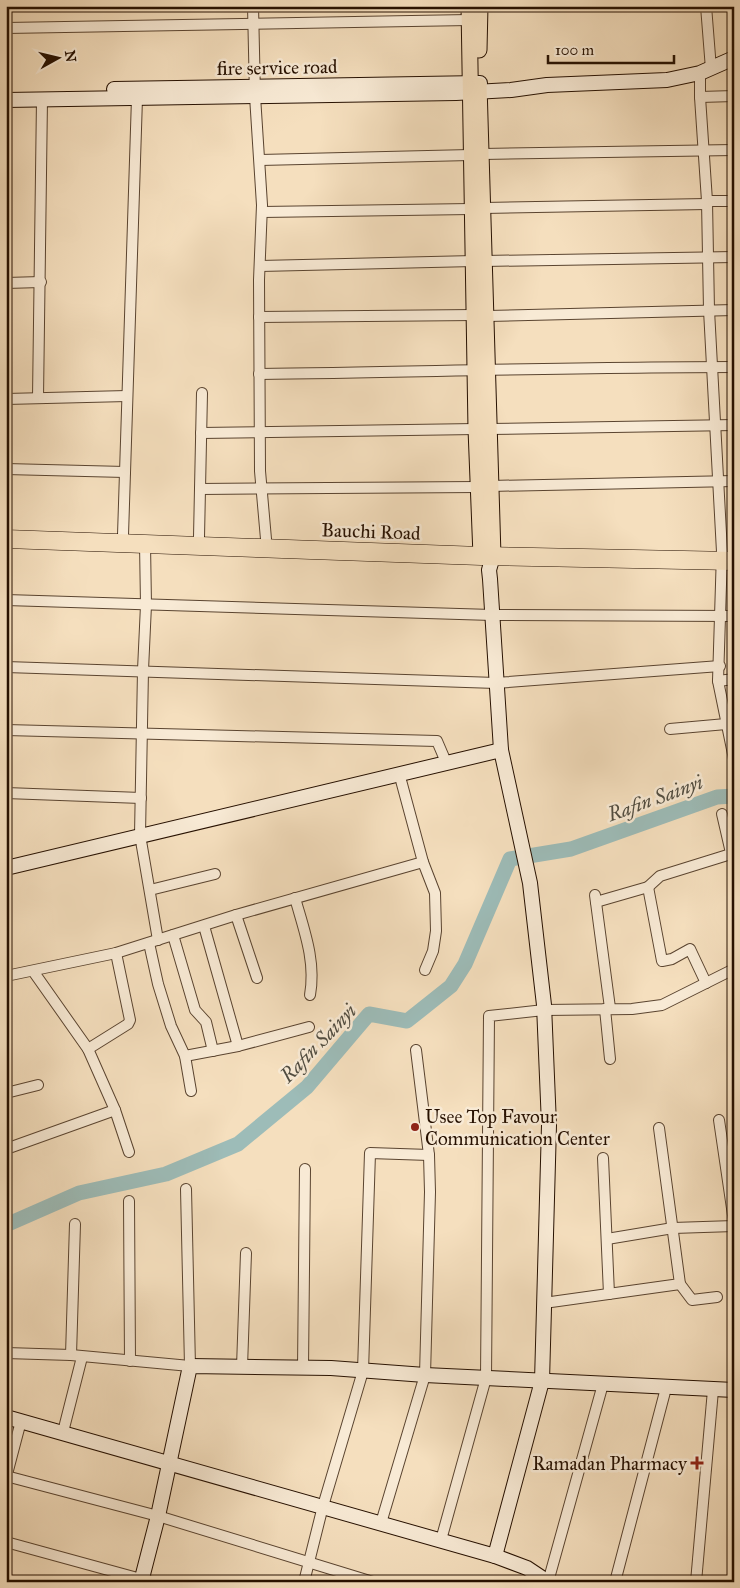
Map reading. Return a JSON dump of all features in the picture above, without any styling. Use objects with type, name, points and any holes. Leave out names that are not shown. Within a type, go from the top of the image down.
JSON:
[{"type":"highway","name":"Bauchi Road","points":[[6,531],[266,539],[488,554]]},
{"type":"highway","name":"Bauchi Road","points":[[6,539],[488,554],[728,557]]},
{"type":"main road","points":[[474,87],[480,6]]},
{"type":"main road","points":[[469,13],[474,87],[488,554]]},
{"type":"street","points":[[253,6],[255,91],[262,212],[259,317],[259,432],[261,489],[266,539]]},
{"type":"street","points":[[706,6],[705,71],[700,97],[707,203],[712,367],[719,480],[728,557],[720,615],[720,666],[718,681],[734,758]]},
{"type":"street","points":[[6,28],[254,23],[469,13]]},
{"type":"street","name":"fire service road","points":[[6,92],[255,91],[474,87],[513,82],[547,84],[650,82],[705,71],[734,58]]},
{"type":"street","points":[[6,100],[137,98],[255,91]]},
{"type":"street","points":[[700,97],[734,96]]},
{"type":"street","points":[[123,535],[137,98]]},
{"type":"street","points":[[38,398],[42,282],[42,99]]},
{"type":"street","points":[[260,160],[704,148],[734,150]]},
{"type":"street","points":[[262,212],[734,201]]},
{"type":"street","points":[[260,266],[734,257]]},
{"type":"street","points":[[6,283],[42,282]]},
{"type":"street","points":[[259,317],[481,316],[734,310]]},
{"type":"street","points":[[259,374],[482,371],[557,367],[734,367]]},
{"type":"street","points":[[199,537],[202,393]]},
{"type":"street","points":[[6,399],[127,396]]},
{"type":"street","points":[[201,433],[734,426]]},
{"type":"street","points":[[6,469],[125,472]]},
{"type":"street","points":[[200,489],[485,487],[734,481]]},
{"type":"street","points":[[146,544],[140,835],[150,890],[158,984],[171,1026],[185,1056],[190,1091]]},
{"type":"street","points":[[488,554],[501,750],[530,883],[544,1010],[549,1126],[542,1381],[495,1556]]},
{"type":"street","points":[[6,600],[146,606],[492,615],[734,616]]},
{"type":"street","points":[[6,667],[496,683],[720,666]]},
{"type":"street","points":[[718,681],[734,680]]},
{"type":"street","points":[[670,730],[726,724]]},
{"type":"street","points":[[6,730],[437,741],[446,762]]},
{"type":"street","points":[[6,868],[501,750]]},
{"type":"street","points":[[399,773],[423,862],[435,893],[437,909],[433,951],[425,970]]},
{"type":"street","points":[[6,793],[141,798]]},
{"type":"street","points":[[610,1058],[607,1009],[595,899],[648,887],[660,876],[732,853],[722,814]]},
{"type":"street","points":[[6,976],[116,953],[236,915],[423,862]]},
{"type":"street","points":[[150,890],[215,874]]},
{"type":"street","points":[[648,887],[662,961],[672,959],[690,949],[706,983]]},
{"type":"street","points":[[296,898],[313,964],[314,978],[310,994]]},
{"type":"street","points":[[236,915],[257,978]]},
{"type":"street","points":[[204,926],[238,1046]]},
{"type":"street","points":[[173,935],[195,1010],[206,1022],[213,1051]]},
{"type":"street","points":[[88,1049],[128,1024],[130,1020],[116,953]]},
{"type":"street","points":[[441,1540],[486,1378],[489,1016],[544,1010],[632,1009],[662,1005],[734,969]]},
{"type":"street","points":[[33,970],[88,1049],[116,1110],[129,1152]]},
{"type":"street","points":[[185,1056],[238,1046],[310,1027]]},
{"type":"street","points":[[381,1523],[425,1375],[430,1192],[429,1155],[416,1050]]},
{"type":"street","points":[[6,1093],[38,1085]]},
{"type":"street","points":[[6,1149],[116,1110]]},
{"type":"street","points":[[719,1120],[734,1222]]},
{"type":"street","points":[[659,1128],[680,1284],[692,1300],[717,1297]]},
{"type":"street","points":[[304,1582],[323,1506],[363,1371],[370,1153],[429,1155]]},
{"type":"street","points":[[603,1158],[609,1294]]},
{"type":"street","points":[[303,1368],[305,1169]]},
{"type":"street","points":[[6,1542],[145,1581],[168,1461],[190,1366],[186,1189]]},
{"type":"street","points":[[129,1201],[130,1361]]},
{"type":"street","points":[[70,1356],[75,1224]]},
{"type":"street","points":[[607,1239],[673,1228],[734,1226]]},
{"type":"street","points":[[242,1367],[246,1253]]},
{"type":"street","points":[[544,1303],[680,1284]]},
{"type":"street","points":[[6,1353],[70,1356],[190,1366],[303,1368],[734,1390]]},
{"type":"street","points":[[63,1432],[82,1357]]},
{"type":"street","points":[[6,1417],[168,1461],[495,1556],[528,1568],[548,1582],[603,1384]]},
{"type":"street","points":[[614,1582],[666,1388]]},
{"type":"street","points":[[696,1582],[713,1390]]},
{"type":"street","points":[[21,1421],[6,1477],[158,1516],[373,1582]]},
{"type":"waterway","name":"Rafin Sainyi","points":[[6,1225],[79,1193],[166,1174],[238,1144],[307,1087],[369,1014],[407,1021],[451,986],[465,964],[510,859],[571,849],[717,797],[734,796]]},
{"type":"place","name":"Usee Top Favour Communication Center","points":[[415,1127]]},
{"type":"place","name":"Ramadan Pharmacy","points":[[697,1463]]}]
